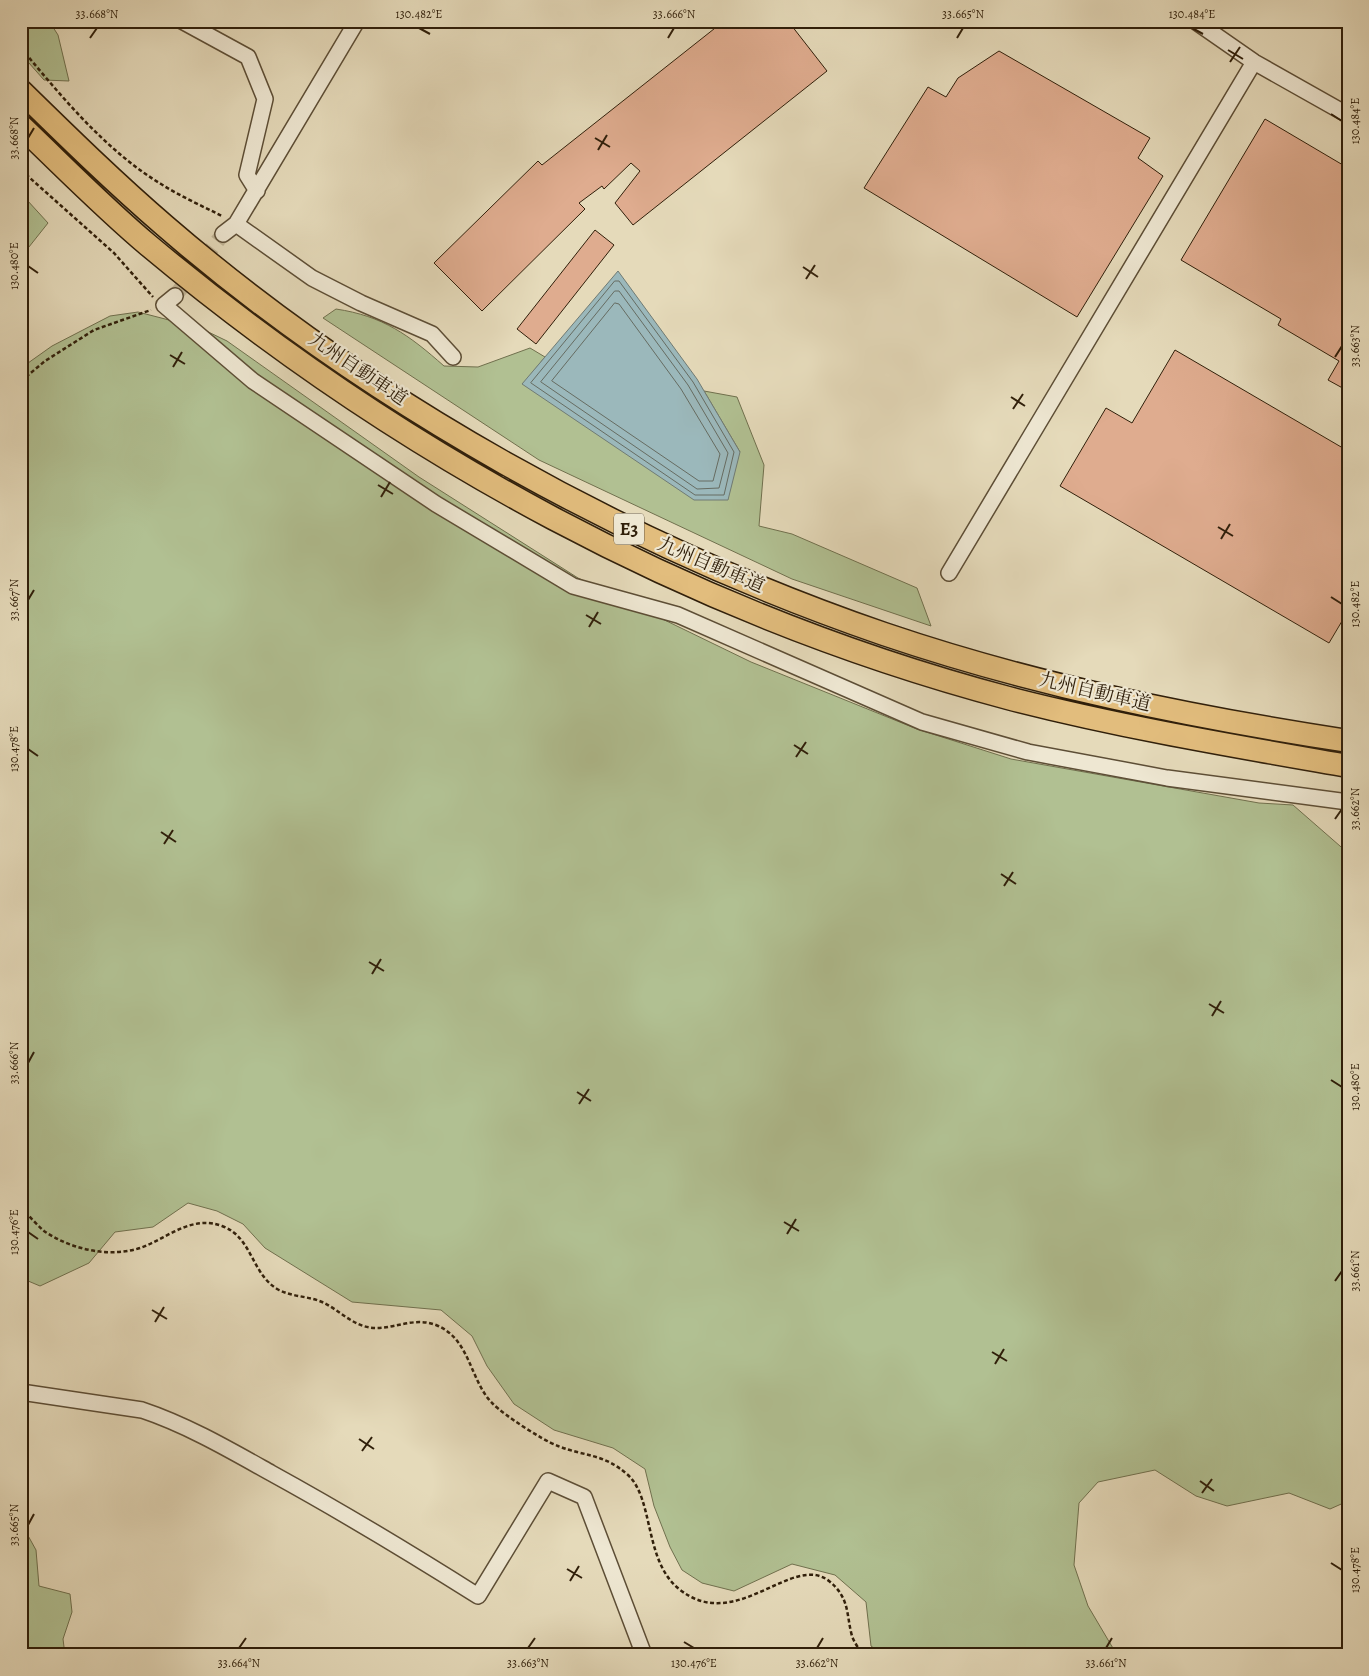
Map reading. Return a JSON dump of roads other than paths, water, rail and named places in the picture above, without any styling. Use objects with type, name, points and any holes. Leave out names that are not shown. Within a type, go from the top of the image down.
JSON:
[{"type":"highway","name":"九州自動車道","points":[[21,91],[84,153],[167,227],[272,311],[344,362],[467,441],[631,530],[812,607],[886,635],[1020,674],[1183,712],[1348,741]]},
{"type":"highway","name":"九州自動車道","points":[[21,126],[146,243],[218,301],[326,381],[449,460],[511,496],[621,553],[804,632],[895,664],[1006,697],[1191,739],[1348,766]]},
{"type":"street","points":[[182,21],[248,57],[265,99],[247,176],[257,191]]},
{"type":"street","points":[[223,234],[236,224],[257,191],[357,21]]},
{"type":"street","points":[[1195,21],[1254,62],[1348,114]]},
{"type":"street","points":[[949,573],[1254,62]]},
{"type":"street","points":[[236,224],[312,278],[361,303],[432,334],[453,357]]},
{"type":"street","points":[[170,301],[253,381],[436,504],[573,586],[678,615],[922,722],[1028,752],[1139,773],[1348,802]]},
{"type":"street","points":[[21,1392],[142,1410],[160,1416],[226,1448],[369,1528],[478,1596],[548,1481],[584,1497],[644,1655]]},
{"type":"water","points":[[618,271],[697,379],[740,452],[728,500],[694,500],[522,384]]},
{"type":"tunnel","points":[[175,296],[223,234]]}]
